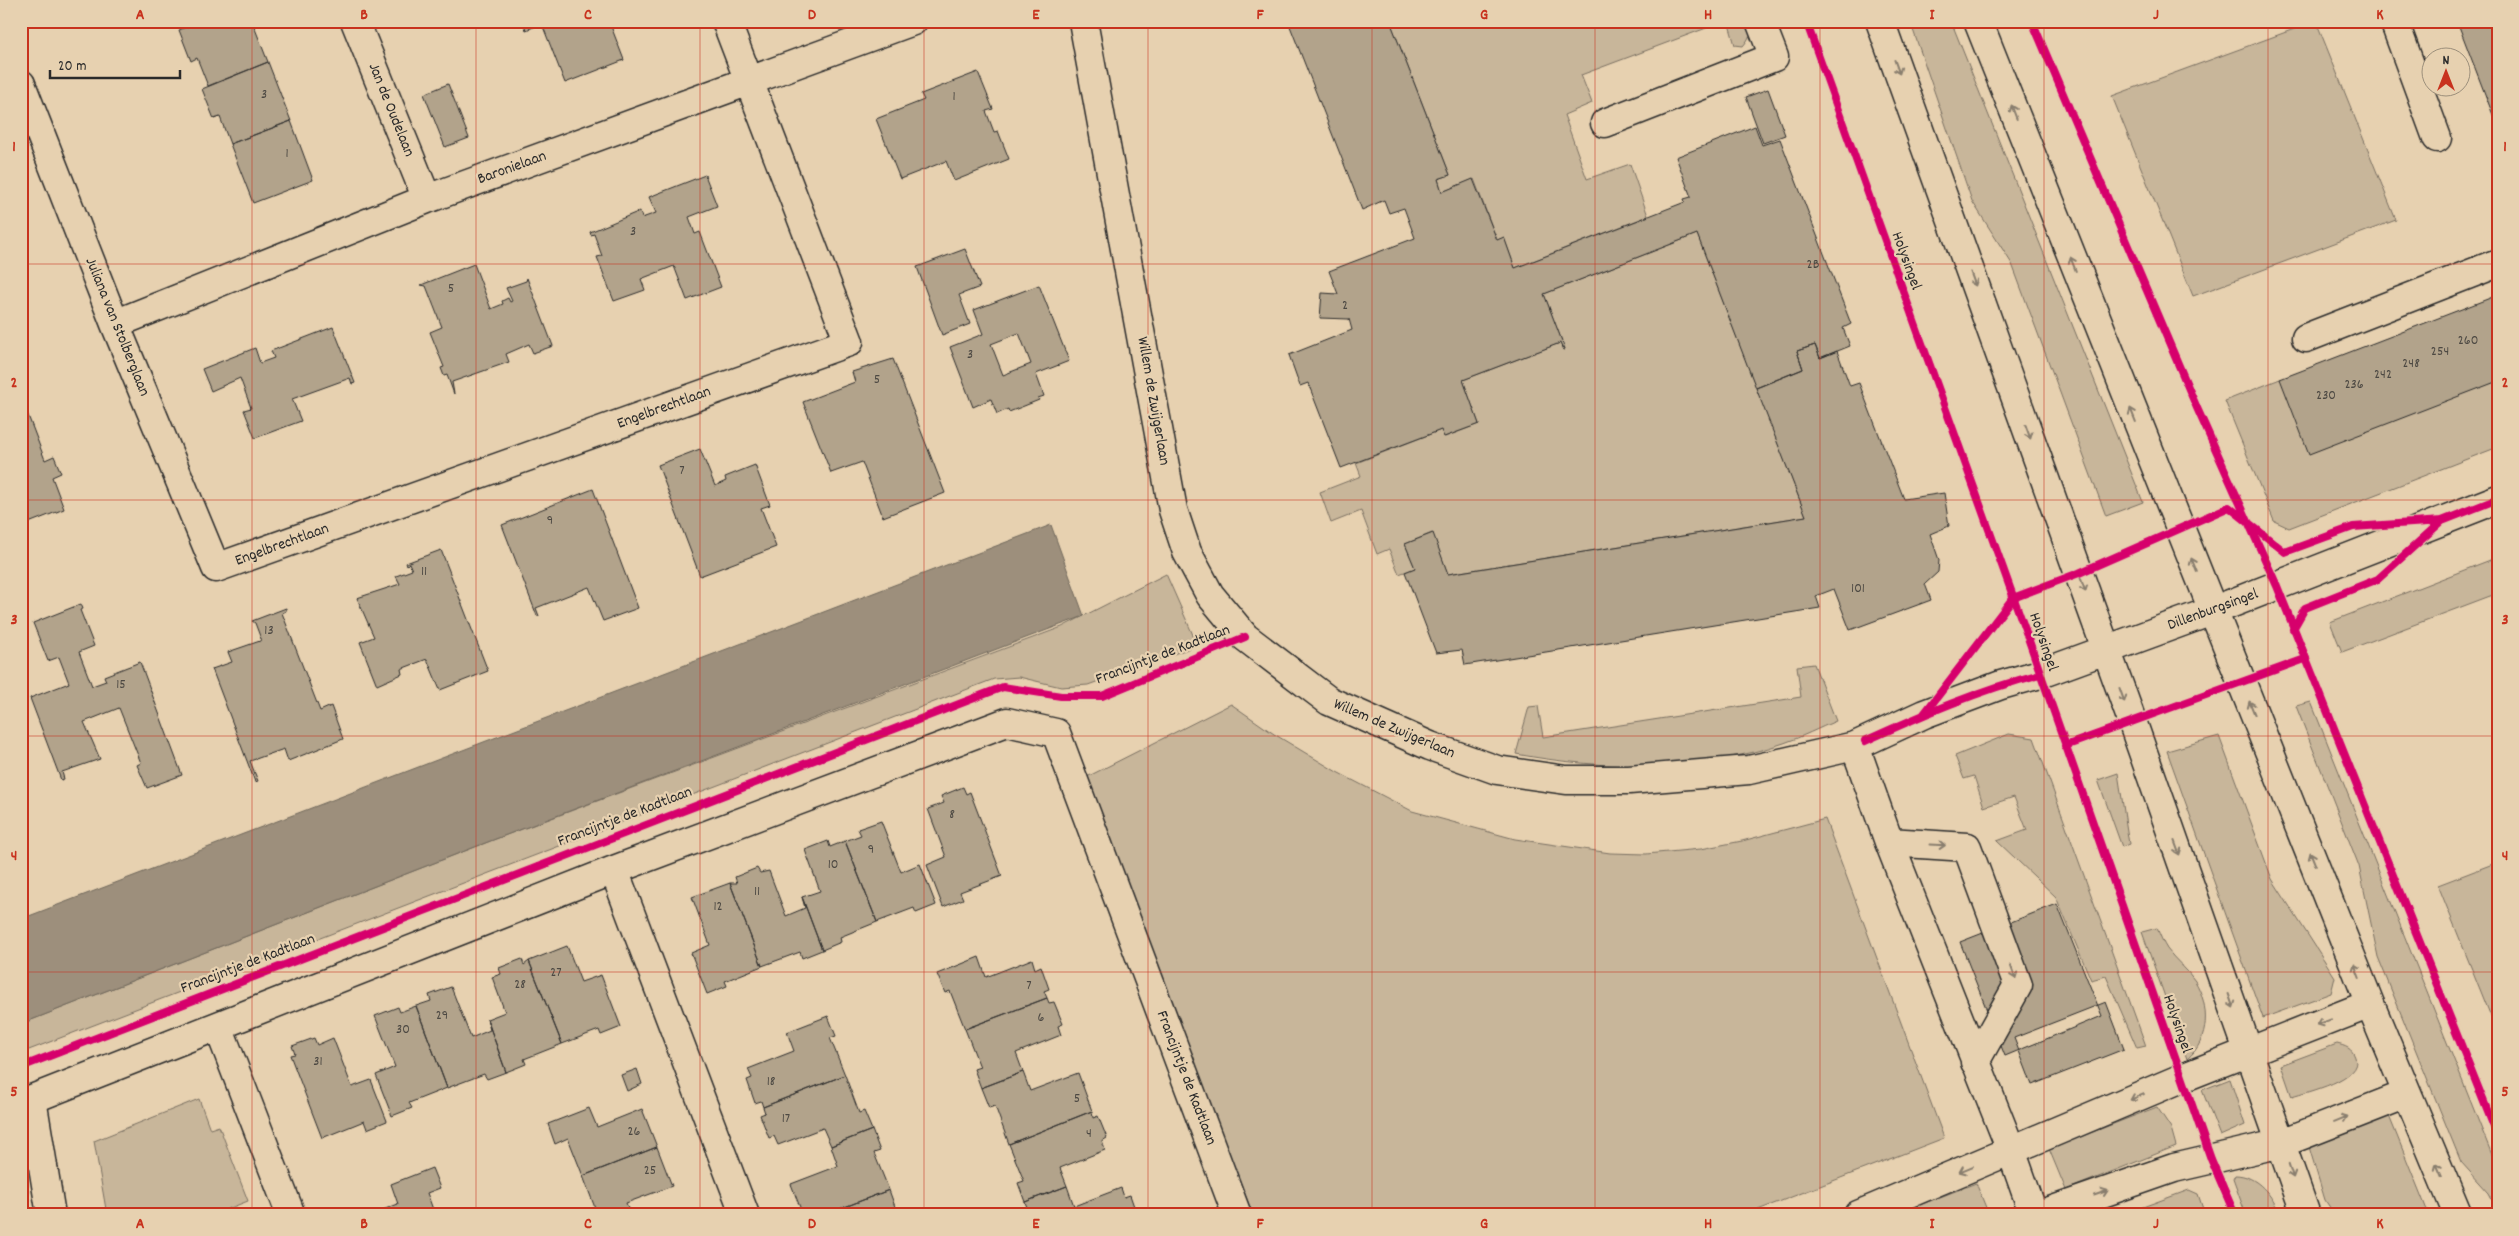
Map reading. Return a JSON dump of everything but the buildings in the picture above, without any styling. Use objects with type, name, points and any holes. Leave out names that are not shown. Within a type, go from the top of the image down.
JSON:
[{"type":"street","name":"Jan de Oudelaan","points":[[354,21],[426,199]]},
{"type":"street","points":[[726,21],[750,81]]},
{"type":"street","name":"Baronielaan","points":[[115,324],[426,199],[913,21]]},
{"type":"street","name":"Willem de Zwijgerlaan","points":[[1083,21],[1173,510],[1187,552],[1210,595],[1245,638],[1329,701],[1430,746],[1497,770],[1566,780],[1629,780],[1749,770],[1855,746],[1924,714],[2000,685],[2040,674]]},
{"type":"street","points":[[1605,123],[1774,57],[1760,21]]},
{"type":"street","points":[[1880,21],[2106,649],[2306,1215]]},
{"type":"street","points":[[1978,21],[2212,611],[2370,1004],[2458,1215]]},
{"type":"street","points":[[2394,21],[2437,138]]},
{"type":"street","name":"Engelbrechtlaan","points":[[216,568],[849,342],[750,81]]},
{"type":"street","name":"Juliana van Stolberglaan","points":[[21,84],[115,324],[216,568]]},
{"type":"street","points":[[2306,338],[2498,263]]},
{"type":"street","name":"Dillenburgsingel","points":[[2040,674],[2212,611],[2498,499]]},
{"type":"street","name":"Francijntje de Kadtlaan","points":[[51,1215],[32,1099],[614,870],[1007,722],[1056,733],[1237,1215]]},
{"type":"street","points":[[1855,746],[1889,842],[1974,1062],[2011,1150],[2034,1215]]},
{"type":"street","points":[[1889,842],[1967,847],[2018,984],[1974,1062]]},
{"type":"street","points":[[614,870],[745,1215]]},
{"type":"street","name":"Holysingel","points":[[1858,1215],[2248,1051],[2370,1004]]},
{"type":"street","points":[[218,1026],[291,1215]]},
{"type":"street","points":[[2039,1215],[2174,1168],[2282,1143],[2407,1094]]},
{"type":"shaded area","points":[[1390,21],[1725,21],[1581,75],[1592,103],[1564,115],[1587,179],[1630,164],[1648,216],[1515,268],[1504,238],[1497,240],[1474,179],[1442,192],[1438,179],[1450,175]]},
{"type":"shaded area","points":[[1728,21],[1749,21],[1750,34],[1743,46],[1735,45]]},
{"type":"shaded area","points":[[1910,21],[1951,21],[2143,502],[2106,516],[2012,264],[1972,201]]},
{"type":"shaded area","points":[[2316,21],[2396,220],[2193,296],[2112,96]]},
{"type":"shaded area","points":[[1697,234],[1806,516],[1448,574],[1432,533],[1405,544],[1415,568],[1399,574],[1389,549],[1377,554],[1361,511],[1331,523],[1320,492],[1361,476],[1356,463],[1441,430],[1445,437],[1479,424],[1463,380],[1560,343],[1563,350],[1565,349],[1544,294]]},
{"type":"shaded area","points":[[2280,379],[2498,381],[2498,447],[2289,528],[2274,521],[2225,401]]},
{"type":"shaded area","points":[[1051,525],[1084,616],[493,840],[21,1024],[21,897],[29,916]]},
{"type":"shaded area","points":[[2498,557],[2498,593],[2342,652],[2330,622]]},
{"type":"shaded area","points":[[1166,574],[1193,635],[1190,648],[1088,685],[1061,687],[1019,677],[994,679],[21,1053],[21,1024],[493,840],[1062,627]]},
{"type":"shaded area","points":[[1814,664],[1836,721],[1784,743],[1719,759],[1651,765],[1582,763],[1516,754],[1529,707],[1538,706],[1543,737],[1801,697],[1797,666]]},
{"type":"shaded area","points":[[2311,702],[2498,1170],[2498,1210],[2489,1193],[2461,1162],[2378,957],[2359,866],[2296,706]]},
{"type":"shaded area","points":[[1231,704],[1274,734],[1337,772],[1412,811],[1515,839],[1610,853],[1646,854],[1701,849],[1742,841],[1825,819],[1944,1138],[1745,1215],[1253,1215],[1085,778]]},
{"type":"shaded area","points":[[2009,734],[2034,738],[2146,1046],[2137,1048],[2106,976],[2091,980],[2056,897],[1997,841],[2027,830],[2014,797],[1984,807],[1974,776],[1964,779],[1955,756]]},
{"type":"shaded area","points":[[2219,736],[2272,879],[2335,977],[2331,993],[2263,1018],[2167,751]]},
{"type":"shaded area","points":[[2118,773],[2129,844],[2122,847],[2098,780]]},
{"type":"shaded area","points":[[2498,862],[2498,1034],[2438,885]]},
{"type":"shaded area","points":[[2157,928],[2167,949],[2195,981],[2203,1001],[2205,1012],[2204,1033],[2195,1051],[2187,1059],[2142,932]]},
{"type":"shaded area","points":[[2337,1044],[2348,1048],[2354,1054],[2355,1065],[2351,1072],[2343,1078],[2321,1088],[2292,1097],[2281,1065]]},
{"type":"shaded area","points":[[2230,1079],[2245,1125],[2220,1136],[2202,1090]]},
{"type":"shaded area","points":[[199,1099],[210,1129],[219,1126],[248,1201],[212,1215],[107,1215],[94,1141]]},
{"type":"shaded area","points":[[2157,1107],[2171,1128],[2176,1146],[2066,1190],[2049,1149]]},
{"type":"shaded area","points":[[2389,1116],[2429,1215],[2335,1215],[2325,1200],[2309,1147]]},
{"type":"shaded area","points":[[2235,1175],[2250,1179],[2263,1188],[2273,1201],[2280,1215],[2246,1215],[2233,1179]]},
{"type":"shaded area","points":[[1976,1183],[1989,1215],[1894,1215]]},
{"type":"shaded area","points":[[2189,1190],[2198,1194],[2205,1215],[2121,1215]]},
{"type":"cycle path","points":[[1806,21],[2027,635],[2211,1159],[2235,1215]]},
{"type":"cycle path","points":[[2032,21],[2197,408],[2277,586],[2498,1137]]},
{"type":"cycle path","points":[[1924,714],[2013,598],[2079,573],[2229,507],[2285,552],[2353,527],[2442,521],[2498,499]]},
{"type":"cycle path","points":[[2293,629],[2305,608],[2378,579],[2442,521]]},
{"type":"cycle path","points":[[21,1067],[1003,687],[1061,696],[1102,696],[1245,637]]},
{"type":"cycle path","points":[[2065,746],[2305,659]]},
{"type":"cycle path","points":[[1865,741],[1973,695],[2040,674]]}]
